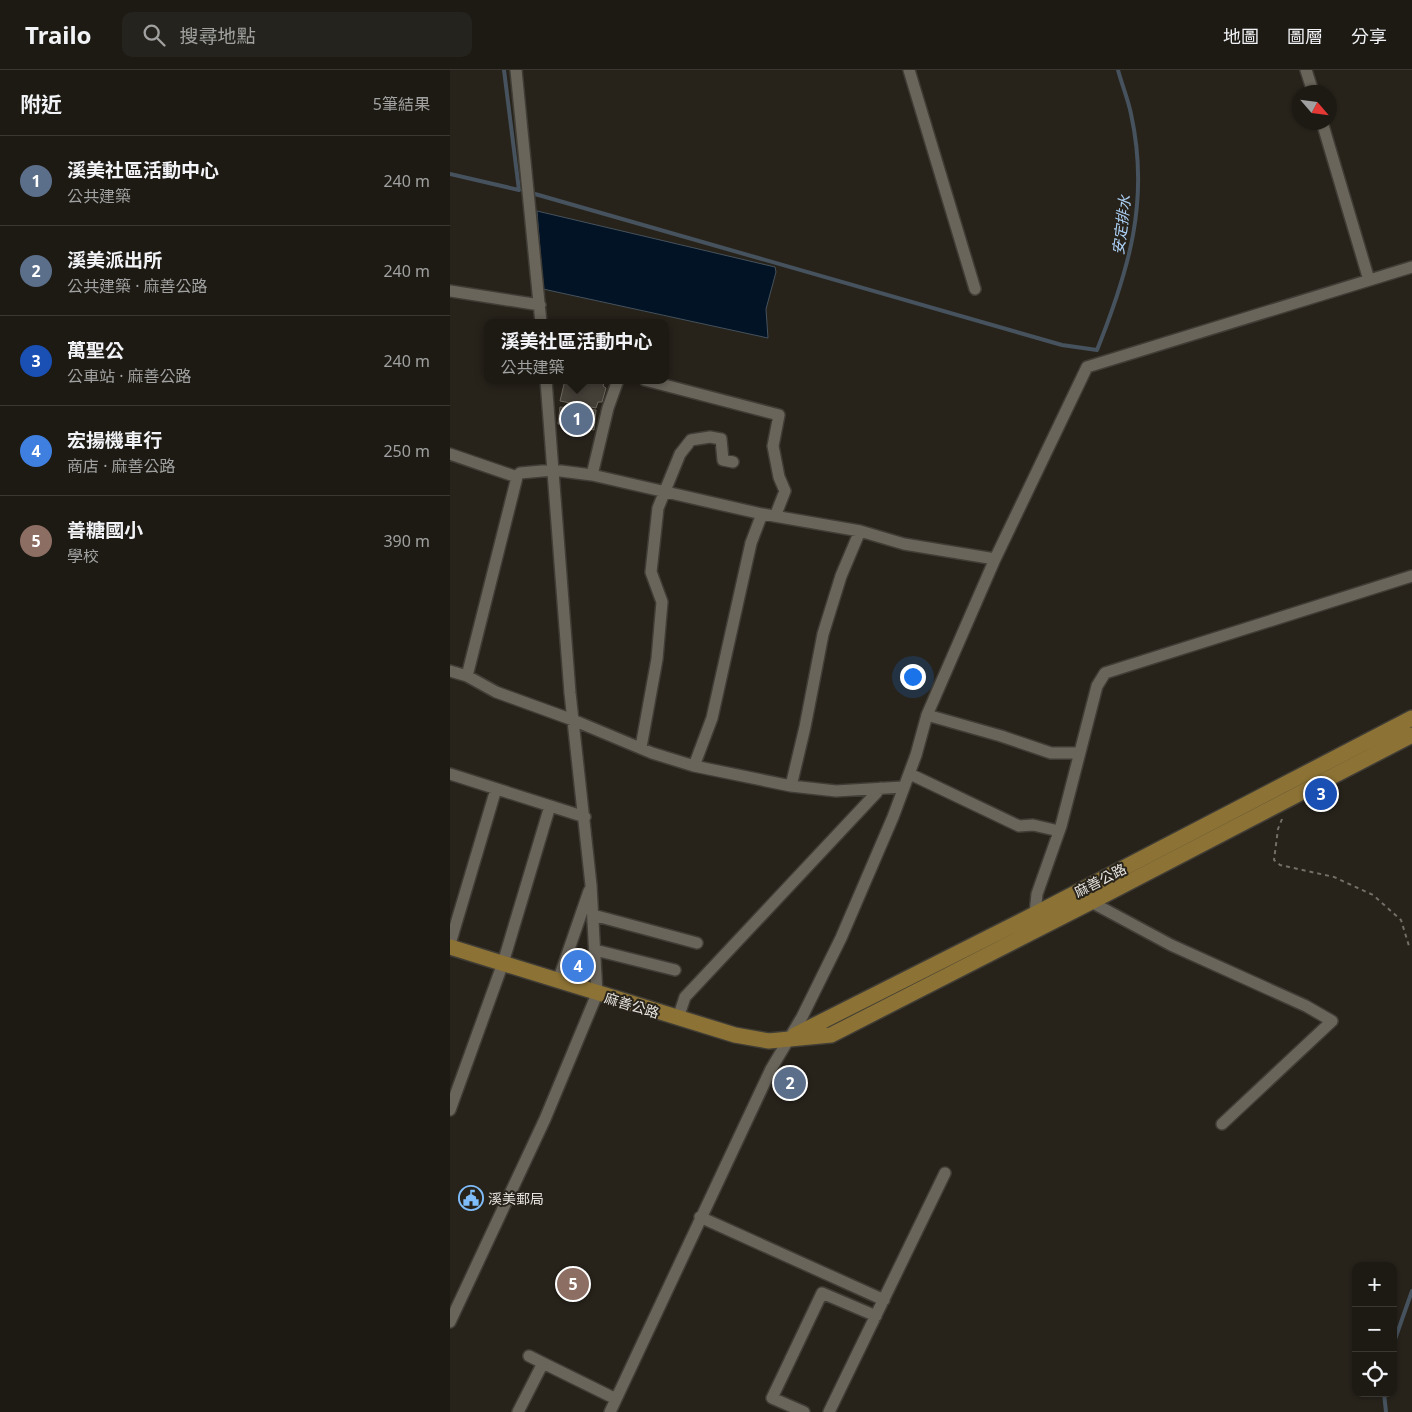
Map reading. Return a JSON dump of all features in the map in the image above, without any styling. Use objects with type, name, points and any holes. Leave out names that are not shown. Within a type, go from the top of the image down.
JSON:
[{"type":"main road","name":"麻善公路","points":[[450,945],[597,994],[748,1038],[769,1041],[831,1035],[1412,718]]},
{"type":"main road","name":"麻善公路","points":[[1038,921],[1091,902],[1412,734]]},
{"type":"street","points":[[516,70],[541,319]]},
{"type":"street","points":[[909,70],[975,289]]},
{"type":"street","points":[[1306,70],[1311,85]]},
{"type":"street","points":[[1324,130],[1369,280]]},
{"type":"street","points":[[610,1412],[700,1217],[787,1040],[802,1017],[841,938],[910,774],[927,715],[995,559],[1087,367],[1412,267]]},
{"type":"street","points":[[450,291],[540,305]]},
{"type":"street","points":[[450,1322],[545,1119],[597,994],[591,885],[585,816],[573,720],[546,384]]},
{"type":"street","points":[[592,475],[608,408],[617,384]]},
{"type":"street","points":[[660,384],[778,415],[772,446],[785,491],[776,514]]},
{"type":"street","points":[[641,747],[657,659],[662,602],[651,572],[658,508],[680,454],[690,440],[710,437],[721,439],[723,460],[733,462]]},
{"type":"street","points":[[450,454],[517,477]]},
{"type":"street","points":[[467,676],[517,477],[520,473],[553,470],[592,475],[762,514],[776,514],[860,531],[904,544],[995,559]]},
{"type":"street","points":[[694,766],[712,718],[751,543],[762,514]]},
{"type":"street","points":[[791,786],[805,727],[823,634],[841,576],[860,531]]},
{"type":"street","points":[[1038,921],[1037,894],[1059,831],[1097,686],[1105,673],[1412,576]]},
{"type":"street","points":[[450,670],[467,676],[496,692],[641,747],[652,754],[694,766],[791,786],[836,791],[903,787]]},
{"type":"street","points":[[927,715],[1001,736],[1051,754],[1079,753]]},
{"type":"street","points":[[450,774],[585,816]]},
{"type":"street","points":[[910,774],[1019,826],[1033,825],[1059,831]]},
{"type":"street","points":[[678,1018],[685,997],[881,788]]},
{"type":"street","points":[[450,945],[496,789]]},
{"type":"street","points":[[450,1110],[503,964],[550,806]]},
{"type":"street","points":[[558,981],[591,885]]},
{"type":"street","points":[[1091,902],[1171,945],[1306,1006],[1332,1021],[1222,1124]]},
{"type":"street","points":[[593,915],[697,943]]},
{"type":"street","points":[[595,950],[675,970]]},
{"type":"street","points":[[829,1412],[945,1173]]},
{"type":"street","points":[[700,1217],[884,1300]]},
{"type":"street","points":[[804,1412],[772,1398],[822,1293],[876,1316]]},
{"type":"street","points":[[528,1356],[616,1399]]},
{"type":"street","points":[[518,1412],[543,1363]]},
{"type":"path","points":[[1291,797],[1278,829],[1274,860],[1280,865],[1334,877],[1373,895],[1401,920],[1409,946]]},
{"type":"water","points":[[537,211],[775,267],[776,272],[766,309],[768,338],[543,289]]},
{"type":"building","points":[[564,384],[604,384],[603,386],[606,388],[602,402],[598,402],[596,408],[560,401]]},
{"type":"building","points":[[560,407],[596,410],[594,430],[558,424]]},
{"type":"waterway","points":[[450,174],[519,190],[504,70]]},
{"type":"waterway","name":"安定排水","points":[[535,194],[1062,345],[1097,350],[1127,263],[1137,205],[1136,146],[1130,108],[1118,70]]},
{"type":"waterway","points":[[1397,1334],[1412,1291]]},
{"type":"waterway","points":[[1384,1397],[1386,1412]]},
{"type":"place","name":"溪美社區活動中心","points":[[577,419]]},
{"type":"place","name":"萬聖公","points":[[1321,794]]},
{"type":"place","name":"宏揚機車行","points":[[578,966]]},
{"type":"place","name":"溪美派出所","points":[[790,1083]]},
{"type":"place","name":"溪美郵局","points":[[471,1198]]},
{"type":"place","name":"善糖國小","points":[[573,1284]]}]
